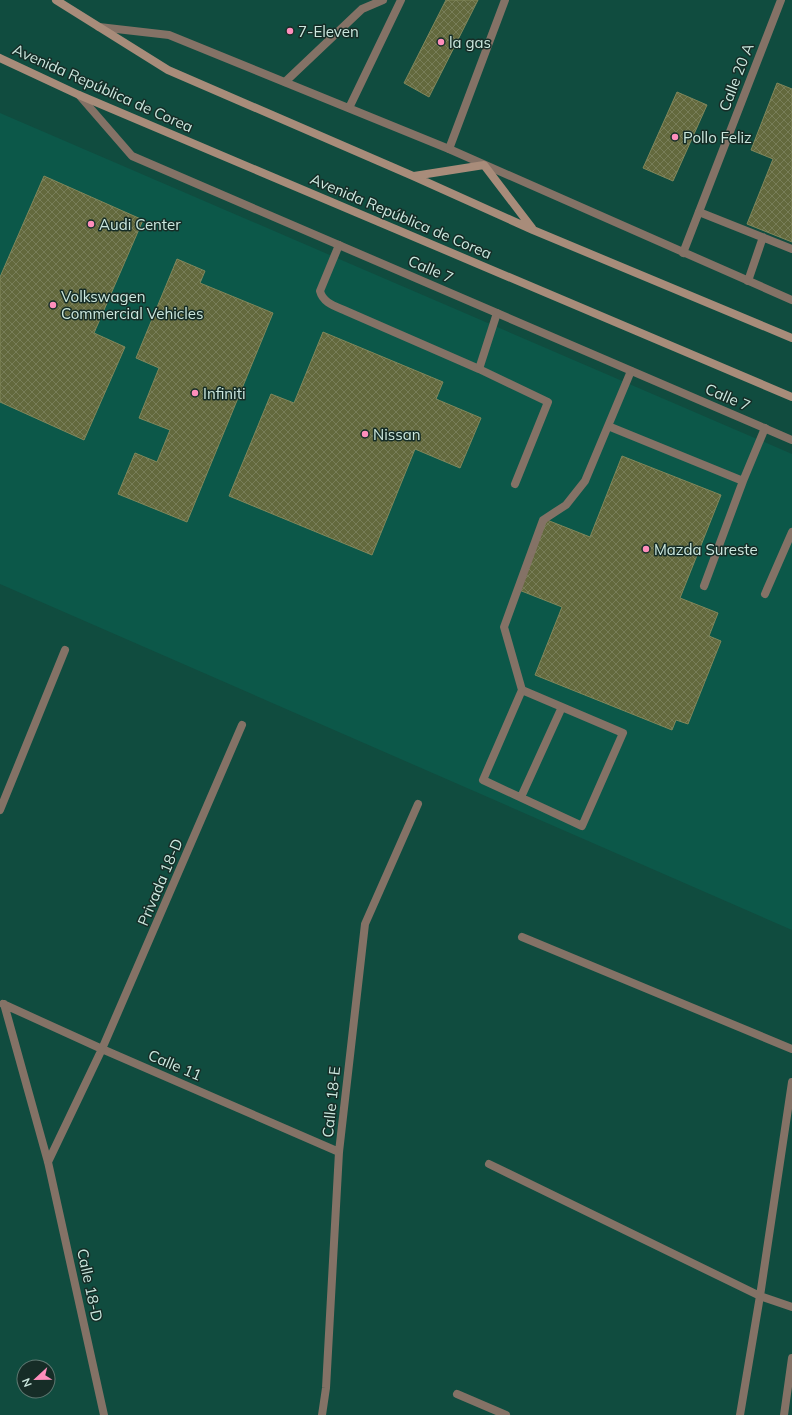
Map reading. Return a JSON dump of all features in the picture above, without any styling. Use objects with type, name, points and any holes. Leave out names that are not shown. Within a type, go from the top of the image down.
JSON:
[{"type":"main road","points":[[56,0],[168,70],[413,176],[533,230],[792,338]]},
{"type":"main road","name":"Avenida República de Corea","points":[[0,58],[79,95],[792,397]]},
{"type":"main road","points":[[413,176],[484,165],[533,230]]},
{"type":"street","points":[[285,82],[362,9],[383,0]]},
{"type":"street","points":[[349,108],[401,0]]},
{"type":"street","points":[[449,149],[505,0]]},
{"type":"street","name":"Calle 20 A","points":[[683,253],[781,0]]},
{"type":"street","points":[[99,27],[170,35],[449,149],[792,300]]},
{"type":"street","name":"Calle 7","points":[[79,95],[132,156],[792,440]]},
{"type":"street","points":[[699,212],[792,248]]},
{"type":"street","points":[[748,281],[763,237]]},
{"type":"street","points":[[339,245],[320,291],[325,301],[479,369],[548,402],[515,484]]},
{"type":"street","points":[[479,369],[496,312]]},
{"type":"street","points":[[522,690],[623,733],[582,826],[483,780],[522,690],[504,627],[543,520],[566,505],[584,481],[631,371]]},
{"type":"street","points":[[608,426],[743,481]]},
{"type":"street","points":[[704,586],[743,481],[765,428]]},
{"type":"street","points":[[765,594],[792,532]]},
{"type":"street","points":[[0,810],[65,650]]},
{"type":"street","points":[[521,797],[562,707]]},
{"type":"street","name":"Privada 18-D","points":[[102,1049],[242,725]]},
{"type":"street","name":"Calle 18-E","points":[[322,1415],[326,1388],[339,1152],[365,924],[418,804]]},
{"type":"street","points":[[522,937],[792,1049]]},
{"type":"street","name":"Calle 11","points":[[2,1004],[339,1152]]},
{"type":"street","name":"Calle 18-D","points":[[2,1004],[48,1162],[104,1415]]},
{"type":"street","points":[[48,1162],[102,1049]]},
{"type":"street","points":[[740,1415],[760,1296],[792,1082]]},
{"type":"street","points":[[489,1164],[760,1296],[792,1307]]},
{"type":"street","points":[[784,1415],[792,1358]]},
{"type":"street","points":[[457,1394],[506,1415]]},
{"type":"shaded area","points":[[0,113],[792,454],[792,930],[0,584]]},
{"type":"building","name":"la gas","points":[[446,0],[478,0],[429,97],[404,83]]},
{"type":"building","points":[[777,83],[792,89],[792,242],[747,224],[773,159],[751,150]]},
{"type":"building","name":"Pollo Feliz","points":[[677,92],[707,105],[673,181],[643,168]]},
{"type":"building","name":"Volkswagen Commercial Vehicles","points":[[44,176],[143,220],[94,333],[125,347],[84,440],[0,402],[0,277]]},
{"type":"building","name":"Infiniti","points":[[177,259],[205,271],[200,283],[273,313],[187,522],[118,494],[135,453],[157,462],[170,430],[139,418],[159,368],[136,358]]},
{"type":"building","name":"Nissan","points":[[323,332],[443,382],[436,399],[481,418],[460,468],[415,449],[372,555],[229,496],[271,394],[294,403]]},
{"type":"building","points":[[622,456],[721,495],[680,598],[718,613],[709,636],[721,641],[688,724],[676,720],[672,730],[535,675],[562,607],[519,590],[547,520],[590,537]]},
{"type":"place","name":"7-Eleven","points":[[290,31]]},
{"type":"place","name":"la gas","points":[[441,42]]},
{"type":"place","name":"Pollo Feliz","points":[[675,137]]},
{"type":"place","name":"Audi Center","points":[[91,224]]},
{"type":"place","name":"Volkswagen Commercial Vehicles","points":[[53,305]]},
{"type":"place","name":"Infiniti","points":[[195,393]]},
{"type":"place","name":"Nissan","points":[[365,434]]},
{"type":"place","name":"Mazda Sureste","points":[[646,549]]}]
